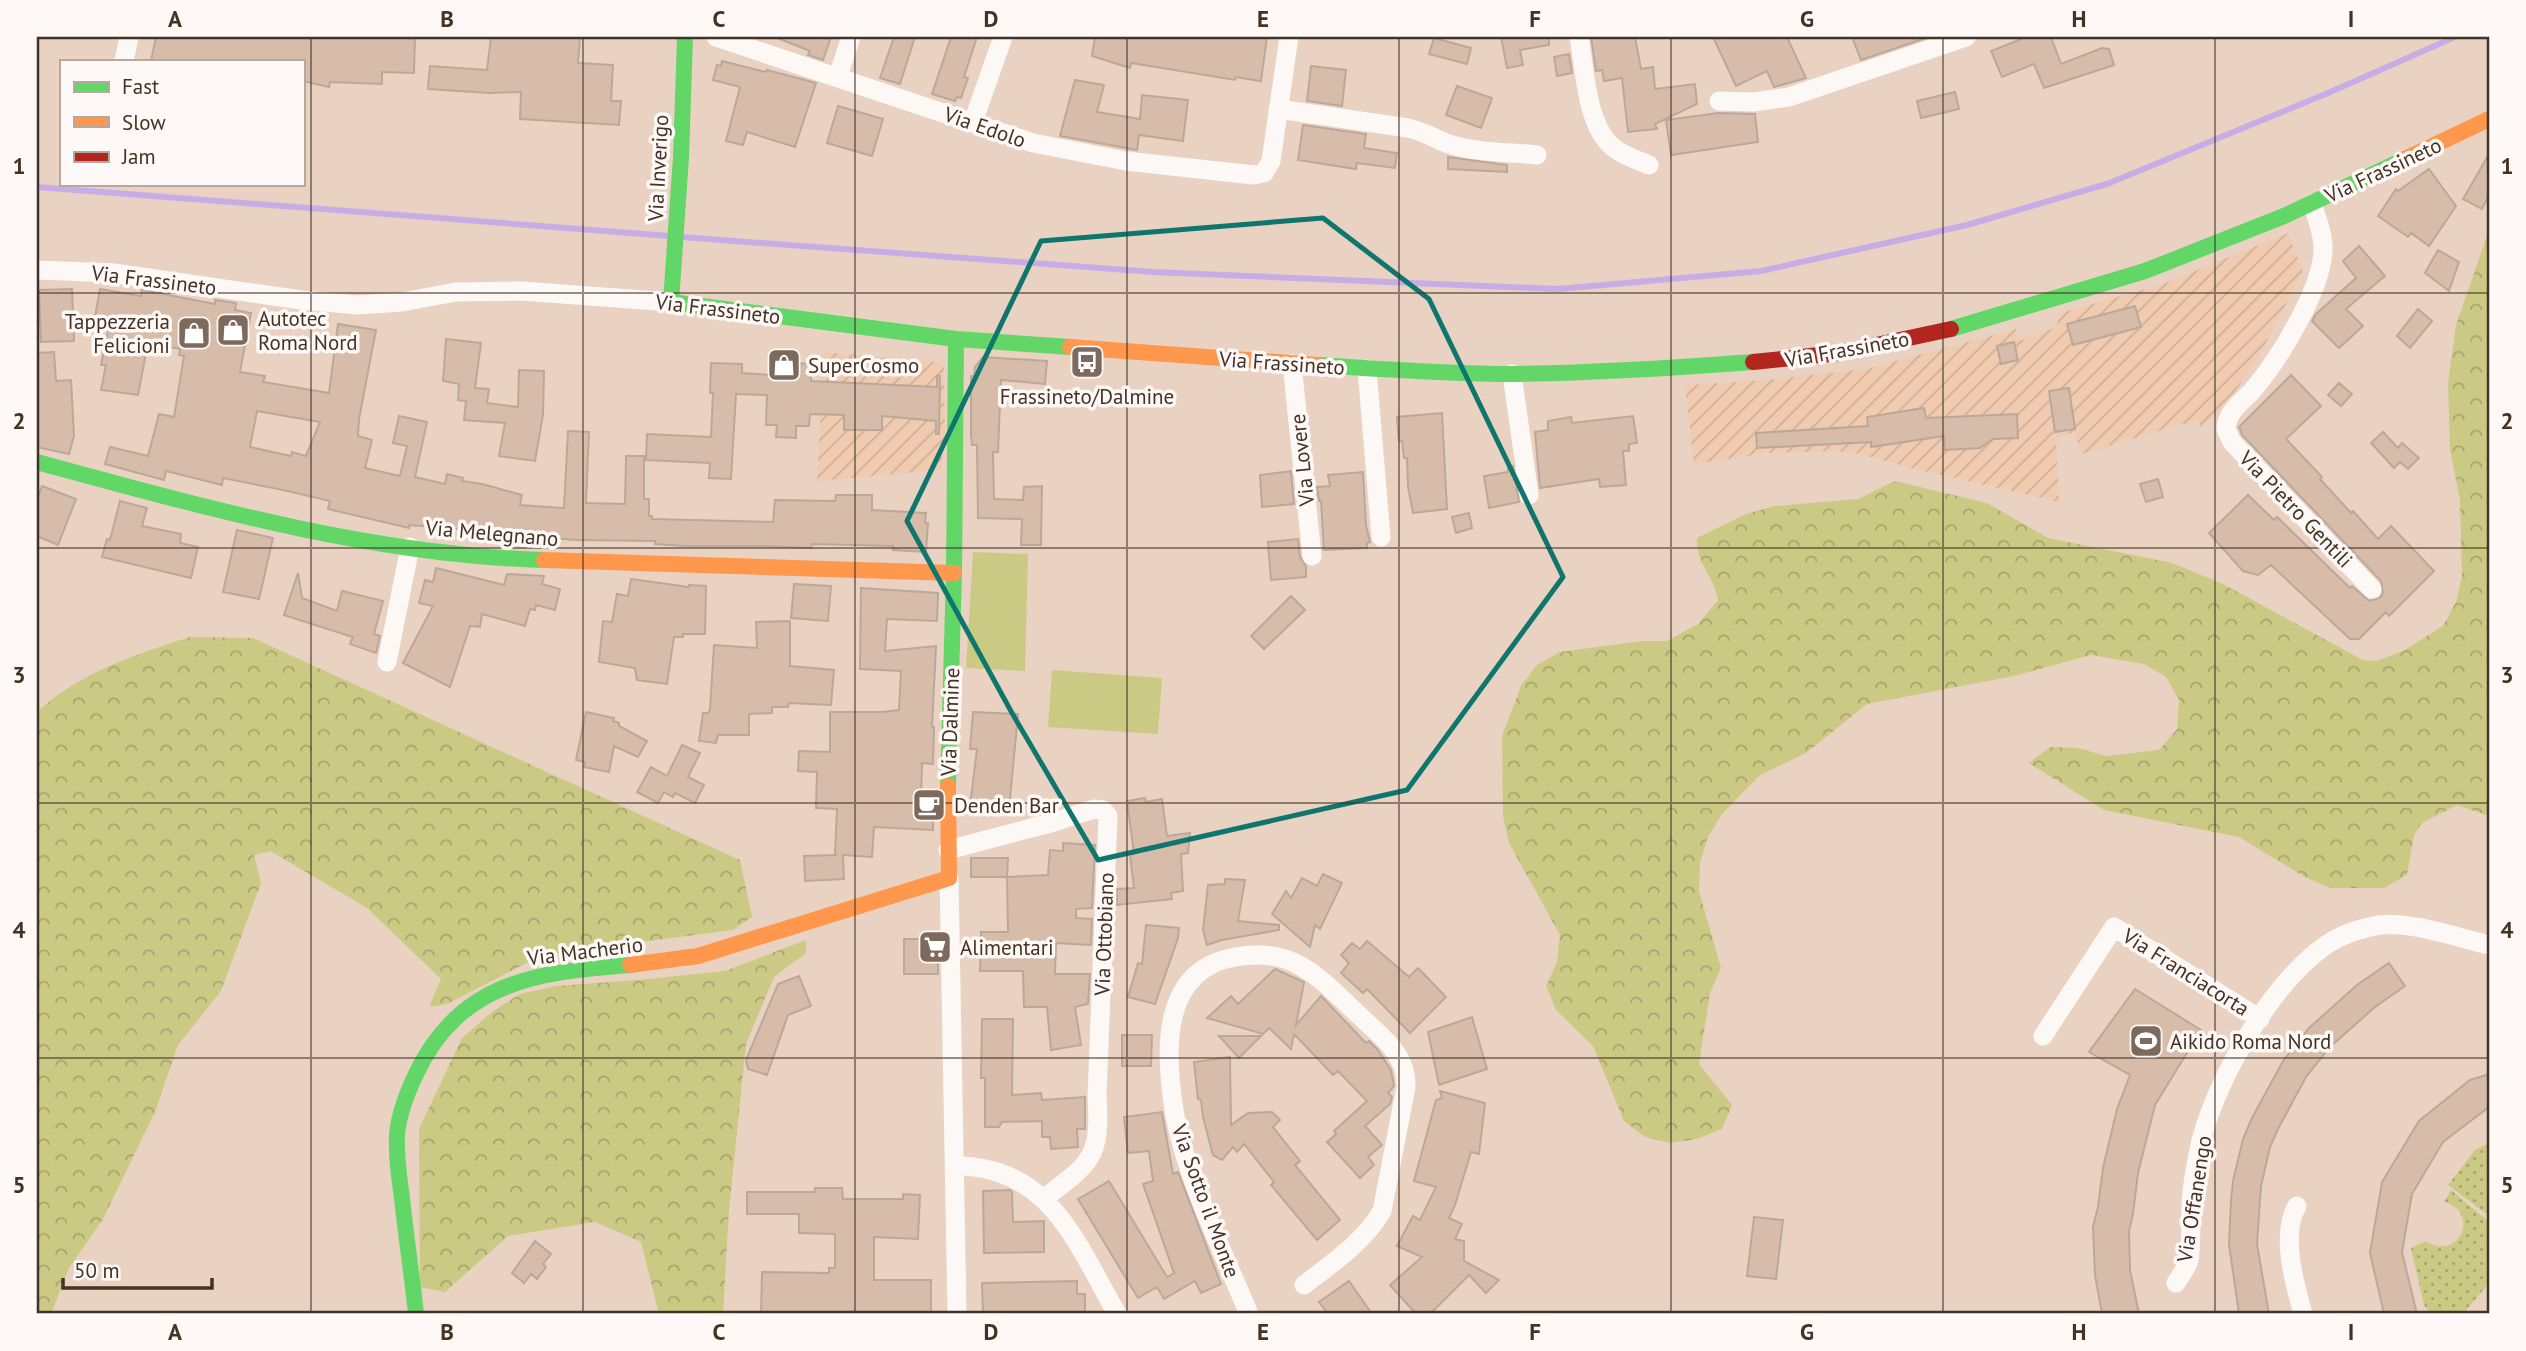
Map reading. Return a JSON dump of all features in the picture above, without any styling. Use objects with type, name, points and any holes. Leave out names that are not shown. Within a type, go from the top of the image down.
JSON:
[{"type":"street","points":[[124,60],[129,37]]},
{"type":"street","name":"Via Inverigo","points":[[672,292],[685,37]]},
{"type":"street","name":"Via Edolo","points":[[716,37],[1033,144],[1114,159],[1249,175],[1264,173],[1271,161],[1279,110]]},
{"type":"street","points":[[838,76],[851,37]]},
{"type":"street","points":[[973,122],[1003,37]]},
{"type":"street","points":[[1289,37],[1279,110],[1424,131],[1449,144],[1463,147],[1538,155]]},
{"type":"street","points":[[1579,37],[1592,113],[1598,129],[1615,149],[1649,165]]},
{"type":"street","points":[[1719,101],[1753,102],[1789,97],[1966,37]]},
{"type":"street","name":"Via Frassineto","points":[[37,270],[114,273],[301,300],[358,305],[402,302],[456,292],[672,292],[956,339],[1441,374],[1678,369],[1827,355],[1916,338],[2041,304],[2145,271],[2235,237],[2312,204],[2489,120]]},
{"type":"street","name":"Via Pietro Gentili","points":[[2312,204],[2323,247],[2316,282],[2270,367],[2228,417],[2227,434],[2372,589]]},
{"type":"street","name":"Via Dalmine","points":[[956,339],[948,878],[957,1314]]},
{"type":"street","name":"Via Lovere","points":[[1292,364],[1312,556]]},
{"type":"street","points":[[1367,369],[1381,537]]},
{"type":"street","points":[[1512,374],[1530,495]]},
{"type":"street","name":"Via Melegnano","points":[[37,462],[163,496],[310,530],[442,553],[512,559],[954,573]]},
{"type":"street","points":[[387,662],[410,547]]},
{"type":"street","name":"Via Ottobiano","points":[[948,850],[1094,809],[1103,810],[1108,816],[1097,1095],[1098,1135],[1087,1163],[1043,1199]]},
{"type":"street","name":"Via Macherio","points":[[416,1314],[398,1165],[398,1127],[408,1093],[431,1044],[467,1006],[497,989],[527,978],[698,956],[948,878]]},
{"type":"street","name":"Via Offanengo","points":[[2176,1283],[2188,1263],[2191,1203],[2202,1137],[2221,1085],[2260,1019],[2286,984],[2311,957],[2334,940],[2356,930],[2381,925],[2400,925],[2489,945]]},
{"type":"street","name":"Via Franciacorta","points":[[2043,1036],[2114,927],[2260,1019]]},
{"type":"street","name":"Via Sotto il Monte","points":[[1249,1314],[1189,1166],[1177,1122],[1171,1081],[1170,1032],[1176,1004],[1195,975],[1203,968],[1224,959],[1263,955],[1288,960],[1307,971],[1392,1046],[1406,1072],[1404,1100],[1382,1211],[1360,1239],[1304,1285]]},
{"type":"street","points":[[956,1166],[1001,1171],[1043,1199],[1068,1228],[1117,1314]]},
{"type":"street","points":[[2297,1206],[2291,1219],[2290,1241],[2303,1314]]},
{"type":"highlighted area","points":[[1323,218],[1429,299],[1563,577],[1407,790],[1098,860],[1012,713],[907,521],[1041,241]]},
{"type":"shaded area","points":[[2288,233],[2303,271],[2257,360],[2237,389],[2207,424],[2201,427],[2197,420],[2081,454],[2075,432],[2056,437],[2059,502],[1855,453],[1836,451],[1768,453],[1694,464],[1685,385],[1756,381],[1866,369],[2016,329],[2019,341],[2056,327],[2060,313],[2160,285]]},
{"type":"shaded area","points":[[824,352],[937,362],[944,367],[945,434],[941,470],[817,481]]},
{"type":"green space","points":[[2489,230],[2489,816],[2457,805],[2422,823],[2414,835],[2407,875],[2384,888],[2330,888],[2305,877],[2239,837],[2104,810],[2029,763],[2050,747],[2078,748],[2106,756],[2159,750],[2177,729],[2179,700],[2166,677],[2144,664],[2091,655],[2014,676],[1867,704],[1806,753],[1760,775],[1722,814],[1708,837],[1700,863],[1699,891],[1721,968],[1710,993],[1699,1064],[1732,1105],[1722,1129],[1697,1139],[1670,1143],[1645,1137],[1624,1121],[1593,1046],[1556,1010],[1546,986],[1557,962],[1560,935],[1509,843],[1503,816],[1502,736],[1521,686],[1537,665],[1560,652],[1642,641],[1667,641],[1698,624],[1718,600],[1699,554],[1697,538],[1746,514],[1774,506],[1858,499],[1895,481],[1987,503],[2048,538],[2172,563],[2223,584],[2363,660],[2376,661],[2403,651],[2443,626],[2456,602],[2462,576],[2460,500],[2450,450],[2448,383],[2456,325]]},
{"type":"green space","points":[[973,552],[1028,554],[1025,671],[966,668]]},
{"type":"green space","points":[[190,637],[253,638],[740,860],[752,917],[733,930],[542,955],[447,1004],[429,1007],[441,979],[367,908],[270,851],[254,855],[261,883],[221,991],[178,1045],[155,1112],[103,1219],[69,1268],[51,1314],[37,1314],[37,712],[71,686],[109,666]]},
{"type":"green space","points":[[1052,670],[1162,678],[1158,734],[1048,727]]},
{"type":"green space","points":[[806,940],[806,953],[774,977],[746,1044],[729,1210],[723,1314],[659,1314],[641,1242],[595,1222],[508,1236],[445,1292],[420,1287],[419,1129],[462,1038],[493,1011],[520,994],[556,986],[725,971]]},
{"type":"green space","points":[[2489,1143],[2489,1216],[2448,1185],[2475,1150]]},
{"type":"green space","points":[[2451,1190],[2489,1222],[2489,1283],[2463,1314],[2431,1314],[2424,1305],[2411,1248],[2426,1241],[2438,1246],[2448,1246],[2461,1234],[2462,1215],[2455,1207],[2444,1202]]},
{"type":"building","points":[[156,37],[415,37],[414,73],[382,72],[382,84],[330,82],[329,87],[304,81],[304,60],[151,60]]},
{"type":"building","points":[[491,37],[580,37],[578,63],[613,65],[611,101],[621,101],[619,125],[520,119],[521,92],[428,89],[430,66],[487,70]]},
{"type":"building","points":[[775,37],[831,37],[823,60],[808,55],[810,51]]},
{"type":"building","points":[[894,37],[915,37],[900,84],[880,78]]},
{"type":"building","points":[[951,37],[977,37],[964,77],[968,78],[961,98],[957,97],[955,101],[932,94]]},
{"type":"building","points":[[1095,37],[1267,37],[1261,81],[1236,77],[1235,80],[1131,63],[1130,68],[1092,56]]},
{"type":"building","points":[[1501,37],[1549,37],[1549,45],[1520,50],[1523,65],[1507,68]]},
{"type":"building","points":[[1591,37],[1635,37],[1641,69],[1653,67],[1655,89],[1695,84],[1697,104],[1655,124],[1657,129],[1628,132],[1622,78],[1604,81],[1602,70],[1596,71]]},
{"type":"building","points":[[1713,37],[1787,37],[1806,78],[1774,87],[1767,71],[1736,86]]},
{"type":"building","points":[[1852,37],[1929,37],[1861,60]]},
{"type":"building","points":[[2026,37],[2051,37],[2061,64],[2102,48],[2109,49],[2114,65],[2044,88],[2034,64],[2002,77],[1991,51]]},
{"type":"building","points":[[1434,38],[1471,48],[1467,64],[1429,54]]},
{"type":"building","points":[[1569,54],[1572,73],[1557,76],[1554,57]]},
{"type":"building","points":[[722,61],[816,83],[795,147],[747,132],[743,145],[726,141],[740,87],[713,80],[717,65],[721,66]]},
{"type":"building","points":[[1311,66],[1346,70],[1342,106],[1307,101]]},
{"type":"building","points":[[1075,80],[1104,85],[1097,112],[1140,119],[1142,95],[1188,100],[1183,141],[1139,135],[1137,150],[1060,136]]},
{"type":"building","points":[[1457,86],[1492,98],[1481,128],[1446,115]]},
{"type":"building","points":[[1955,92],[1959,109],[1921,118],[1917,101]]},
{"type":"building","points":[[838,106],[883,119],[872,156],[827,143]]},
{"type":"building","points":[[1718,113],[1755,114],[1758,142],[1671,155],[1666,120]]},
{"type":"building","points":[[1303,125],[1366,134],[1364,148],[1397,153],[1395,168],[1357,163],[1356,169],[1298,160]]},
{"type":"building","points":[[2489,154],[2489,195],[2482,209],[2463,199]]},
{"type":"building","points":[[1448,157],[1507,165],[1507,172],[1448,169]]},
{"type":"building","points":[[2429,169],[2456,206],[2429,246],[2411,233],[2408,237],[2378,216],[2396,189],[2398,191]]},
{"type":"building","points":[[2359,246],[2385,276],[2346,309],[2363,326],[2339,348],[2312,321],[2316,314],[2356,278],[2343,261]]},
{"type":"building","points":[[2438,250],[2459,262],[2449,291],[2425,273]]},
{"type":"building","points":[[72,289],[74,341],[41,342],[39,290]]},
{"type":"building","points":[[100,289],[141,296],[142,290],[215,304],[215,300],[236,303],[235,310],[251,313],[240,372],[265,376],[263,382],[329,393],[338,324],[376,330],[359,419],[358,436],[372,440],[365,468],[400,476],[407,446],[393,443],[399,416],[427,422],[415,477],[445,484],[447,474],[463,478],[462,481],[522,495],[520,505],[564,508],[568,431],[589,432],[586,503],[625,504],[626,456],[644,456],[644,499],[649,499],[649,516],[652,516],[652,519],[773,522],[775,500],[835,501],[836,495],[872,495],[872,510],[926,513],[926,552],[893,550],[893,546],[685,546],[655,544],[655,541],[503,535],[502,542],[479,540],[480,531],[409,525],[409,528],[328,509],[330,501],[283,490],[223,478],[222,485],[166,471],[164,480],[105,464],[110,447],[148,456],[159,414],[174,417],[184,356],[179,355],[180,349],[148,343],[138,395],[101,390],[106,365],[101,365],[109,325],[94,322]],"holes":[[[257,411],[320,422],[306,456],[292,452],[291,456],[250,447]]]},
{"type":"building","points":[[2135,306],[2141,327],[2073,345],[2067,324]]},
{"type":"building","points":[[2418,309],[2432,321],[2410,348],[2397,336]]},
{"type":"building","points":[[446,339],[481,343],[475,388],[489,389],[487,403],[518,407],[519,370],[544,371],[543,415],[535,461],[499,456],[505,423],[464,420],[466,401],[458,400],[459,384],[443,381]]},
{"type":"building","points":[[2014,342],[2018,360],[2001,364],[1997,346]]},
{"type":"building","points":[[54,352],[56,381],[71,380],[74,436],[69,454],[37,447],[37,353]]},
{"type":"building","points":[[983,357],[1047,361],[1045,384],[1001,380],[998,452],[993,452],[994,499],[1023,500],[1024,487],[1042,486],[1041,545],[1021,545],[1022,519],[978,518],[977,445],[972,445],[971,434],[971,376],[974,376],[975,367]]},
{"type":"building","points":[[772,362],[811,364],[811,381],[937,387],[937,376],[940,376],[939,434],[936,434],[936,421],[882,416],[882,430],[844,430],[844,415],[810,414],[809,426],[796,426],[796,438],[776,437],[777,425],[766,425],[767,395],[736,394],[731,479],[709,478],[710,463],[646,460],[647,434],[711,437],[711,363],[742,364],[742,373],[772,375]]},
{"type":"building","points":[[2291,375],[2321,406],[2286,439],[2351,513],[2353,511],[2378,539],[2391,526],[2434,571],[2389,616],[2386,612],[2359,639],[2350,639],[2271,565],[2258,575],[2243,571],[2209,533],[2248,495],[2274,520],[2277,517],[2350,588],[2352,586],[2369,601],[2380,598],[2383,593],[2381,581],[2242,435],[2239,427]]},
{"type":"building","points":[[2339,383],[2352,394],[2341,406],[2328,395]]},
{"type":"building","points":[[2069,388],[2075,429],[2055,432],[2049,391]]},
{"type":"building","points":[[1924,408],[1926,418],[2017,414],[2018,438],[1993,439],[1980,448],[1945,450],[1944,436],[1871,447],[1871,442],[1757,448],[1756,433],[1868,426],[1867,417]]},
{"type":"building","points":[[1442,413],[1447,509],[1413,513],[1408,487],[1407,458],[1404,458],[1402,441],[1399,441],[1397,417]]},
{"type":"building","points":[[1633,416],[1637,443],[1629,444],[1629,451],[1623,451],[1626,485],[1600,487],[1599,479],[1540,488],[1535,432],[1548,430],[1548,421],[1571,417],[1572,423]]},
{"type":"building","points":[[2383,432],[2398,448],[2402,443],[2419,458],[2408,469],[2400,462],[2394,468],[2371,443]]},
{"type":"building","points":[[1513,466],[1519,502],[1489,508],[1484,476],[1508,472],[1508,467]]},
{"type":"building","points":[[1291,471],[1294,504],[1262,507],[1260,475]]},
{"type":"building","points":[[1363,472],[1366,525],[1370,542],[1367,543],[1367,548],[1324,550],[1321,501],[1317,487],[1330,486],[1328,475]]},
{"type":"building","points":[[2158,479],[2163,497],[2146,502],[2140,484]]},
{"type":"building","points":[[42,486],[76,499],[58,545],[37,536],[37,500]]},
{"type":"building","points":[[120,501],[147,508],[142,526],[181,534],[180,543],[198,547],[191,578],[102,557],[107,539],[110,540]]},
{"type":"building","points":[[1469,513],[1472,528],[1456,533],[1452,517]]},
{"type":"building","points":[[237,530],[273,538],[259,599],[223,592]]},
{"type":"building","points":[[1298,539],[1300,557],[1306,566],[1306,577],[1271,580],[1268,542]]},
{"type":"building","points":[[436,568],[504,585],[507,574],[544,576],[542,584],[560,589],[555,610],[536,605],[535,610],[530,609],[525,626],[482,614],[480,627],[470,626],[450,687],[403,663],[433,606],[419,603],[425,580],[433,582]]},
{"type":"building","points":[[298,573],[302,598],[337,611],[342,591],[383,601],[374,634],[380,636],[376,653],[350,644],[353,637],[284,615]]},
{"type":"building","points":[[631,579],[689,587],[706,586],[705,634],[683,634],[683,637],[674,637],[667,684],[637,680],[635,668],[599,662],[603,621],[612,622],[617,594],[628,596]]},
{"type":"building","points":[[794,584],[831,586],[828,621],[791,618]]},
{"type":"building","points":[[861,588],[938,593],[937,621],[887,619],[885,651],[936,646],[933,764],[922,763],[921,802],[933,803],[933,830],[874,827],[872,857],[843,855],[844,879],[805,881],[804,856],[837,855],[837,809],[816,808],[817,772],[798,771],[799,751],[830,752],[830,712],[899,710],[901,671],[860,669]]},
{"type":"building","points":[[1291,596],[1305,610],[1264,649],[1251,636]]},
{"type":"building","points":[[790,621],[790,666],[834,670],[831,705],[789,703],[788,707],[772,707],[772,713],[749,714],[749,735],[718,735],[716,743],[699,741],[703,713],[710,710],[714,645],[757,648],[756,622]]},
{"type":"building","points":[[586,712],[614,718],[613,721],[619,723],[619,726],[647,741],[638,757],[614,746],[609,772],[584,767],[585,762],[576,760]]},
{"type":"building","points":[[973,712],[1018,714],[1009,810],[970,806],[977,749],[970,749]]},
{"type":"building","points":[[682,745],[700,753],[688,777],[704,785],[695,803],[675,793],[673,797],[664,792],[658,803],[637,792],[651,767],[667,776]]},
{"type":"building","points":[[1145,798],[1146,802],[1162,799],[1167,836],[1190,833],[1188,853],[1181,854],[1183,891],[1171,893],[1172,899],[1117,905],[1117,889],[1134,888],[1130,855],[1134,854],[1127,801]]},
{"type":"building","points":[[1063,843],[1095,845],[1092,908],[1076,909],[1076,918],[1092,919],[1091,945],[1056,943],[1055,974],[1090,974],[1088,1004],[1075,1007],[1081,1045],[1051,1050],[1047,1007],[1024,1007],[1023,971],[980,971],[981,932],[1008,932],[1007,877],[1048,875],[1050,850],[1063,851]]},
{"type":"building","points":[[971,858],[1008,858],[1007,877],[971,877]]},
{"type":"building","points":[[1323,874],[1342,883],[1320,929],[1315,925],[1310,947],[1272,914],[1286,891],[1291,898],[1302,878],[1317,886]]},
{"type":"building","points":[[1225,879],[1245,880],[1238,921],[1279,925],[1279,930],[1207,945],[1203,930],[1208,885],[1225,884]]},
{"type":"building","points":[[1146,925],[1179,928],[1155,1004],[1128,997],[1138,963],[1142,964]]},
{"type":"building","points":[[904,939],[938,939],[938,974],[904,974]]},
{"type":"building","points":[[1367,941],[1409,977],[1418,968],[1446,997],[1410,1033],[1367,989],[1363,993],[1341,973],[1349,963],[1341,955],[1352,943],[1360,949]]},
{"type":"building","points":[[2389,963],[2405,986],[2375,1007],[2330,1047],[2306,1077],[2270,1147],[2261,1186],[2257,1244],[2269,1314],[2239,1314],[2229,1244],[2233,1181],[2243,1139],[2283,1061],[2309,1028],[2357,985]]},
{"type":"building","points":[[1275,969],[1304,982],[1296,1025],[1321,996],[1366,1043],[1369,1041],[1377,1049],[1391,1070],[1394,1086],[1388,1093],[1392,1097],[1390,1104],[1365,1126],[1382,1145],[1368,1157],[1374,1165],[1360,1178],[1327,1142],[1336,1134],[1334,1131],[1367,1101],[1338,1071],[1333,1075],[1294,1034],[1291,1049],[1269,1028],[1263,1034],[1207,1018],[1231,996],[1238,1004]]},
{"type":"building","points":[[799,976],[811,1006],[788,1015],[767,1075],[748,1069],[746,1060],[778,984]]},
{"type":"building","points":[[2135,989],[2201,1030],[2155,1105],[2138,1173],[2129,1231],[2130,1270],[2139,1314],[2102,1314],[2095,1275],[2093,1227],[2117,1109],[2130,1075],[2089,1052]]},
{"type":"building","points":[[1472,1017],[1487,1069],[1439,1085],[1428,1032]]},
{"type":"building","points":[[982,1019],[1013,1019],[1012,1095],[1041,1093],[1042,1100],[1085,1097],[1085,1129],[1077,1129],[1078,1147],[1051,1149],[1050,1137],[1042,1137],[1042,1121],[1002,1122],[999,1127],[985,1127],[985,1078],[981,1078]]},
{"type":"building","points":[[1122,1035],[1152,1035],[1151,1066],[1122,1066]]},
{"type":"building","points":[[1219,1036],[1261,1036],[1239,1058]]},
{"type":"building","points":[[1230,1057],[1231,1125],[1248,1113],[1272,1112],[1280,1120],[1273,1127],[1300,1161],[1295,1165],[1340,1220],[1317,1240],[1271,1185],[1274,1182],[1244,1144],[1237,1152],[1233,1147],[1222,1160],[1213,1155],[1201,1100],[1198,1099],[1194,1062]]},
{"type":"building","points":[[2489,1074],[2489,1107],[2443,1142],[2412,1194],[2402,1252],[2417,1314],[2384,1314],[2370,1253],[2382,1182],[2419,1121],[2470,1080]]},
{"type":"building","points":[[1440,1091],[1485,1103],[1479,1154],[1471,1152],[1449,1218],[1462,1224],[1455,1239],[1464,1241],[1464,1261],[1499,1280],[1486,1293],[1469,1275],[1430,1314],[1416,1314],[1390,1285],[1422,1257],[1397,1246],[1413,1216],[1420,1220],[1436,1187],[1414,1181],[1436,1100],[1442,1098]]},
{"type":"building","points":[[1162,1112],[1173,1174],[1178,1172],[1221,1284],[1201,1293],[1195,1281],[1164,1299],[1157,1287],[1138,1298],[1078,1199],[1109,1181],[1167,1277],[1174,1273],[1143,1184],[1153,1181],[1149,1151],[1128,1153],[1124,1117]]},
{"type":"building","points":[[815,1188],[842,1188],[843,1199],[903,1199],[903,1194],[920,1195],[918,1239],[874,1237],[874,1280],[931,1280],[931,1314],[761,1314],[762,1272],[829,1273],[829,1268],[835,1268],[835,1234],[799,1233],[799,1214],[747,1214],[747,1192],[815,1192]]},
{"type":"building","points":[[1010,1190],[1013,1222],[1044,1221],[1044,1252],[984,1253],[983,1191]]},
{"type":"building","points":[[1754,1217],[1783,1220],[1776,1279],[1747,1276]]},
{"type":"building","points":[[535,1241],[551,1254],[537,1279],[531,1274],[524,1283],[512,1273]]},
{"type":"building","points":[[1077,1281],[1077,1294],[1085,1294],[1085,1314],[983,1314],[982,1283]]},
{"type":"building","points":[[1349,1281],[1372,1314],[1328,1314],[1319,1302]]},
{"type":"waterway","points":[[681,237],[1153,272],[1558,289],[1761,271],[1967,225],[2107,184],[2328,93],[2455,37]]},
{"type":"waterway","points":[[37,187],[670,236]]},
{"type":"traffic: fast","points":[[685,37],[681,157],[671,302],[956,339],[1070,347]]},
{"type":"traffic: fast","points":[[1951,329],[2145,271],[2284,216],[2405,159]]},
{"type":"traffic: fast","points":[[948,786],[954,573],[956,339]]},
{"type":"traffic: fast","points":[[1318,365],[1511,374],[1753,362]]},
{"type":"traffic: fast","points":[[37,462],[162,496],[352,539],[416,549],[544,560]]},
{"type":"traffic: fast","points":[[416,1314],[399,1174],[397,1134],[410,1088],[434,1043],[455,1019],[479,1000],[505,987],[564,972],[630,965]]},
{"type":"traffic: slow","points":[[2405,159],[2489,119]]},
{"type":"traffic: slow","points":[[1070,347],[1318,365]]},
{"type":"traffic: slow","points":[[544,560],[954,573]]},
{"type":"traffic: slow","points":[[630,965],[698,956],[949,878],[948,786]]},
{"type":"traffic: jam","points":[[1753,362],[1839,353],[1951,329]]},
{"type":"place","name":"Autotec Roma Nord","points":[[233,330]]},
{"type":"place","name":"Tappezzeria Felicioni","points":[[194,333]]},
{"type":"place","name":"Frassineto/Dalmine","points":[[1087,362]]},
{"type":"place","name":"SuperCosmo","points":[[784,365]]},
{"type":"place","name":"Denden Bar","points":[[929,805]]},
{"type":"place","name":"Alimentari","points":[[935,947]]},
{"type":"place","name":"Aikido Roma Nord","points":[[2146,1041]]}]
